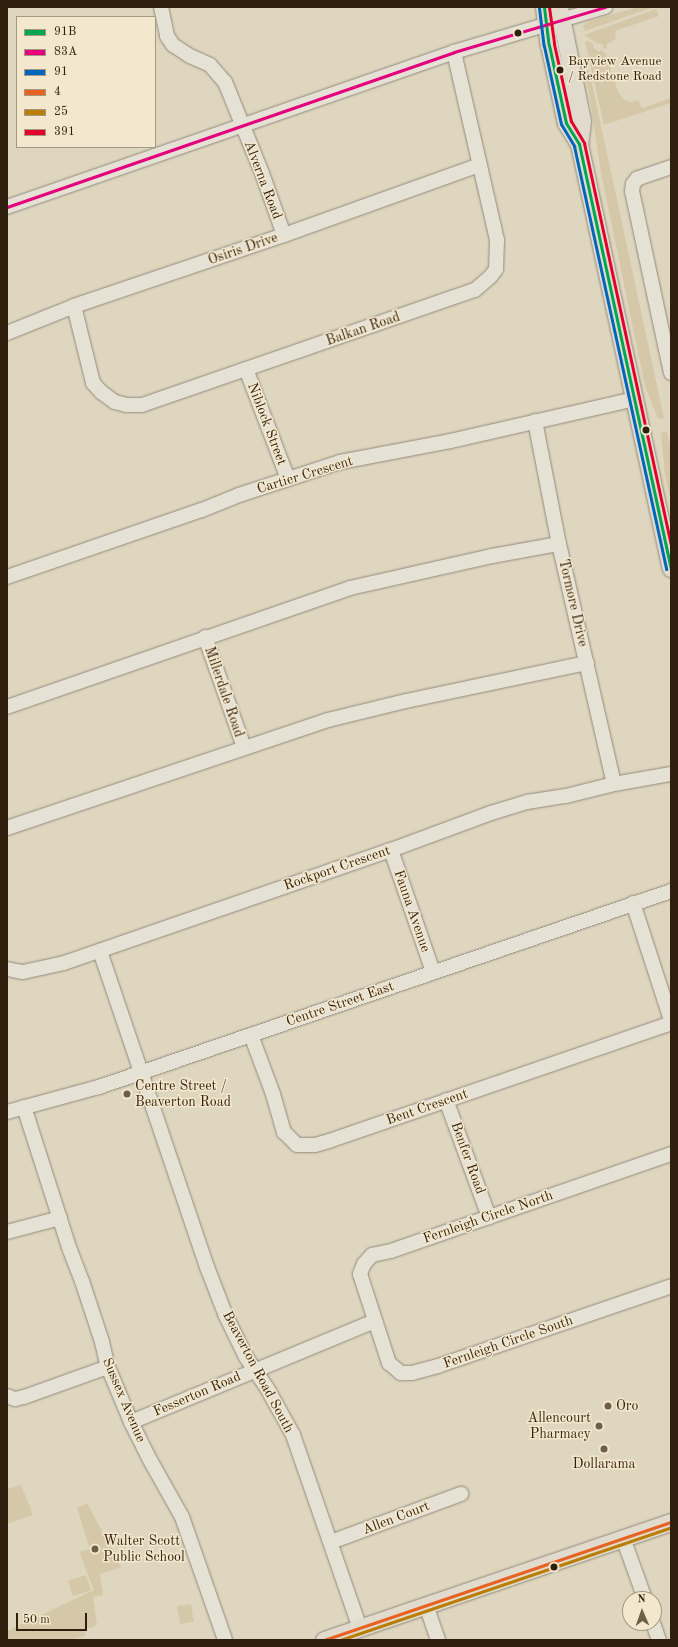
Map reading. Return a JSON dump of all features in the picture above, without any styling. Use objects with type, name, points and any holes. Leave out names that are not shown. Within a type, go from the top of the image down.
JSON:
[{"type":"main road","points":[[544,7],[556,17],[582,121],[579,144],[671,568]]},
{"type":"main road","points":[[324,1640],[671,1522]]},
{"type":"street","name":"Alverna Road","points":[[160,7],[167,36],[173,45],[190,56],[210,65],[225,82],[262,173],[284,235]]},
{"type":"street","points":[[7,206],[556,17],[604,7]]},
{"type":"street","name":"Balkan Road","points":[[74,306],[93,383],[101,392],[115,402],[126,405],[142,404],[475,290],[484,283],[496,268],[497,240],[454,52]]},
{"type":"street","name":"Osiris Drive","points":[[7,333],[74,306],[284,235],[480,165]]},
{"type":"street","points":[[671,167],[636,179],[633,184],[632,191],[671,373]]},
{"type":"street","name":"Niblock Street","points":[[246,369],[288,479]]},
{"type":"street","name":"Cartier Crescent","points":[[7,577],[340,462],[414,448],[635,399]]},
{"type":"street","name":"Tormore Drive","points":[[535,421],[560,544],[614,784]]},
{"type":"street","points":[[7,707],[205,637],[366,584],[444,568],[492,556],[560,544]]},
{"type":"street","name":"Millerdale Road","points":[[205,637],[244,747]]},
{"type":"street","points":[[7,828],[328,720],[375,708],[587,663]]},
{"type":"street","name":"Rockport Crescent","points":[[7,969],[23,972],[64,963],[391,850],[491,813],[527,802],[566,796],[614,784],[671,774]]},
{"type":"street","name":"Fauna Avenue","points":[[391,850],[433,972]]},
{"type":"street","name":"Centre Street East","points":[[7,1112],[99,1087],[671,891]]},
{"type":"street","points":[[633,903],[671,1020]]},
{"type":"street","name":"Beaverton Road South","points":[[100,951],[207,1267],[226,1316],[246,1357],[255,1369],[293,1436],[360,1628]]},
{"type":"street","name":"Bent Crescent","points":[[251,1035],[273,1094],[284,1132],[297,1145],[315,1144],[329,1141],[671,1023]]},
{"type":"street","name":"Benfer Road","points":[[446,1100],[489,1217]]},
{"type":"street","name":"Sussex Avenue","points":[[24,1107],[97,1327],[108,1367],[131,1422],[182,1516],[225,1640]]},
{"type":"street","name":"Fernleigh Circle North","points":[[375,1321],[360,1274],[364,1264],[372,1256],[391,1251],[671,1154]]},
{"type":"street","points":[[7,1232],[60,1218]]},
{"type":"street","name":"Fernleigh Circle South","points":[[375,1321],[392,1367],[401,1373],[412,1372],[438,1366],[671,1286]]},
{"type":"street","name":"Fesserton Road","points":[[131,1422],[255,1369],[375,1321]]},
{"type":"street","points":[[7,1396],[14,1399],[24,1397],[108,1367]]},
{"type":"street","name":"Allen Court","points":[[331,1542],[461,1494]]},
{"type":"street","points":[[623,1538],[642,1591]]},
{"type":"street","points":[[426,1605],[438,1640]]},
{"type":"shaded area","points":[[638,7],[654,7],[585,31],[583,26],[590,21]]},
{"type":"shaded area","points":[[656,9],[659,16],[615,31],[616,39],[607,44],[606,49],[602,48],[604,46],[584,35]]},
{"type":"shaded area","points":[[585,41],[591,42],[594,45],[593,47],[599,52],[601,50],[606,54],[618,92],[624,100],[631,102],[638,100],[642,108],[671,98],[671,103],[604,125]]},
{"type":"shaded area","points":[[589,70],[664,418],[658,419],[645,386],[601,173],[589,93],[584,71]]},
{"type":"shaded area","points":[[667,432],[671,450],[671,502],[665,475],[661,433]]},
{"type":"shaded area","points":[[21,1485],[33,1515],[7,1524],[7,1489]]},
{"type":"shaded area","points":[[87,1503],[121,1567],[100,1574],[103,1595],[93,1597],[97,1625],[94,1625],[95,1627],[84,1629],[85,1636],[70,1640],[7,1640],[7,1631],[94,1590],[79,1552],[90,1549],[77,1508]]},
{"type":"shaded area","points":[[86,1575],[91,1590],[73,1596],[68,1581]]},
{"type":"shaded area","points":[[191,1604],[194,1622],[180,1624],[177,1606]]},
{"type":"transit line","name":"91B","points":[[544,7],[549,45],[566,123],[579,144],[671,568]]},
{"type":"transit line","name":"391","points":[[549,7],[554,44],[571,121],[584,143],[671,544]]},
{"type":"transit line","name":"83A","points":[[7,207],[454,52],[605,7]]},
{"type":"transit line","name":"91","points":[[539,8],[544,46],[561,124],[574,146],[666,569]]},
{"type":"transit line","name":"4","points":[[324,1640],[671,1522]]},
{"type":"transit line","name":"25","points":[[340,1640],[671,1527]]},
{"type":"place","name":"Bayview Avenue / Redstone Road","points":[[560,70]]},
{"type":"place","name":"Centre Street / Beaverton Road","points":[[127,1094]]},
{"type":"place","name":"Oro","points":[[608,1406]]},
{"type":"place","name":"Allencourt Pharmacy","points":[[599,1426]]},
{"type":"place","name":"Dollarama","points":[[604,1449]]},
{"type":"place","name":"Walter Scott Public School","points":[[95,1549]]}]
